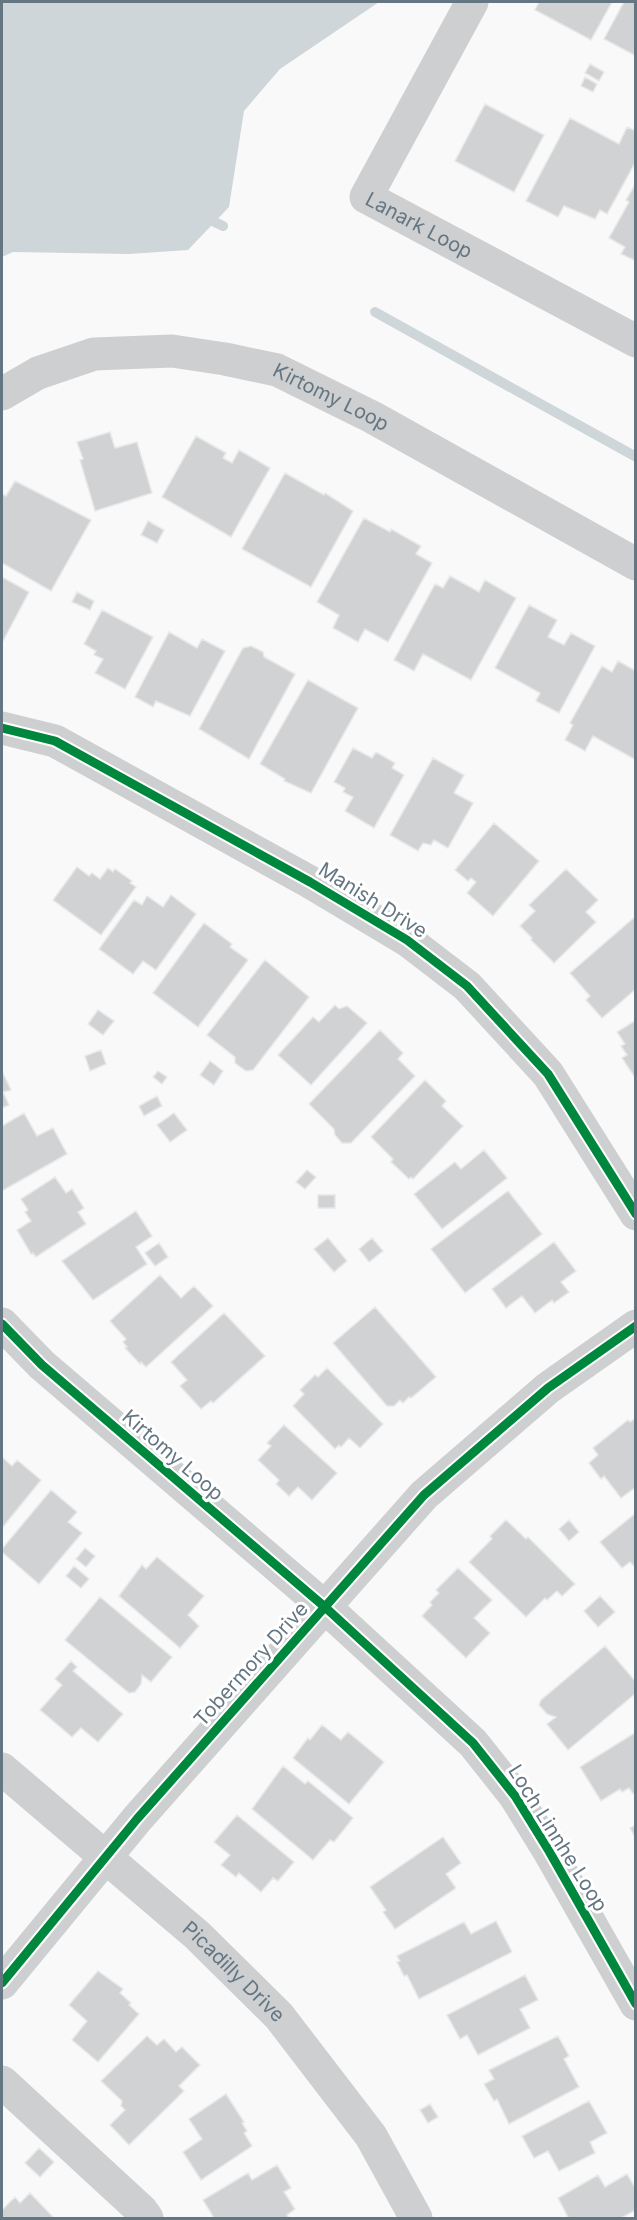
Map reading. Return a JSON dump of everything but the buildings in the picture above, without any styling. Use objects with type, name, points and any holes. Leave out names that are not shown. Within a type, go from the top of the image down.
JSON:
[{"type":"street","name":"Lanark Loop","points":[[472,2],[366,197],[636,341]]},
{"type":"street","name":"Kirtomy Loop","points":[[2,394],[38,373],[94,354],[172,351],[277,370],[372,417],[636,564]]},
{"type":"street","name":"Manish Drive","points":[[2,728],[55,741],[310,882],[407,940],[467,986],[548,1074],[636,1214]]},
{"type":"street","name":"Kirtomy Loop","points":[[2,1324],[42,1365],[326,1608]]},
{"type":"street","name":"Tobermory Drive","points":[[2,1983],[106,1856],[424,1495],[548,1388],[636,1326]]},
{"type":"street","name":"Loch Linnhe Loop","points":[[326,1608],[473,1743],[515,1796],[555,1861],[636,2004]]},
{"type":"street","name":"Picadilly Drive","points":[[2,1769],[197,1935],[279,2016],[371,2136],[416,2218]]},
{"type":"street","points":[[2,2082],[147,2218]]},
{"type":"shaded area","points":[[2,2],[379,2],[280,69],[244,111],[229,207],[188,250],[129,254],[13,252],[2,257]]},
{"type":"waterway","points":[[202,216],[223,226]]},
{"type":"waterway","points":[[375,312],[636,457]]},
{"type":"cycle path","points":[[2,728],[55,741],[310,882],[407,940],[467,986],[548,1074],[636,1214]]},
{"type":"cycle path","points":[[2,1324],[42,1365],[326,1608],[473,1743],[515,1796],[636,2004]]},
{"type":"cycle path","points":[[2,1983],[137,1819],[424,1495],[548,1388],[636,1326]]}]
